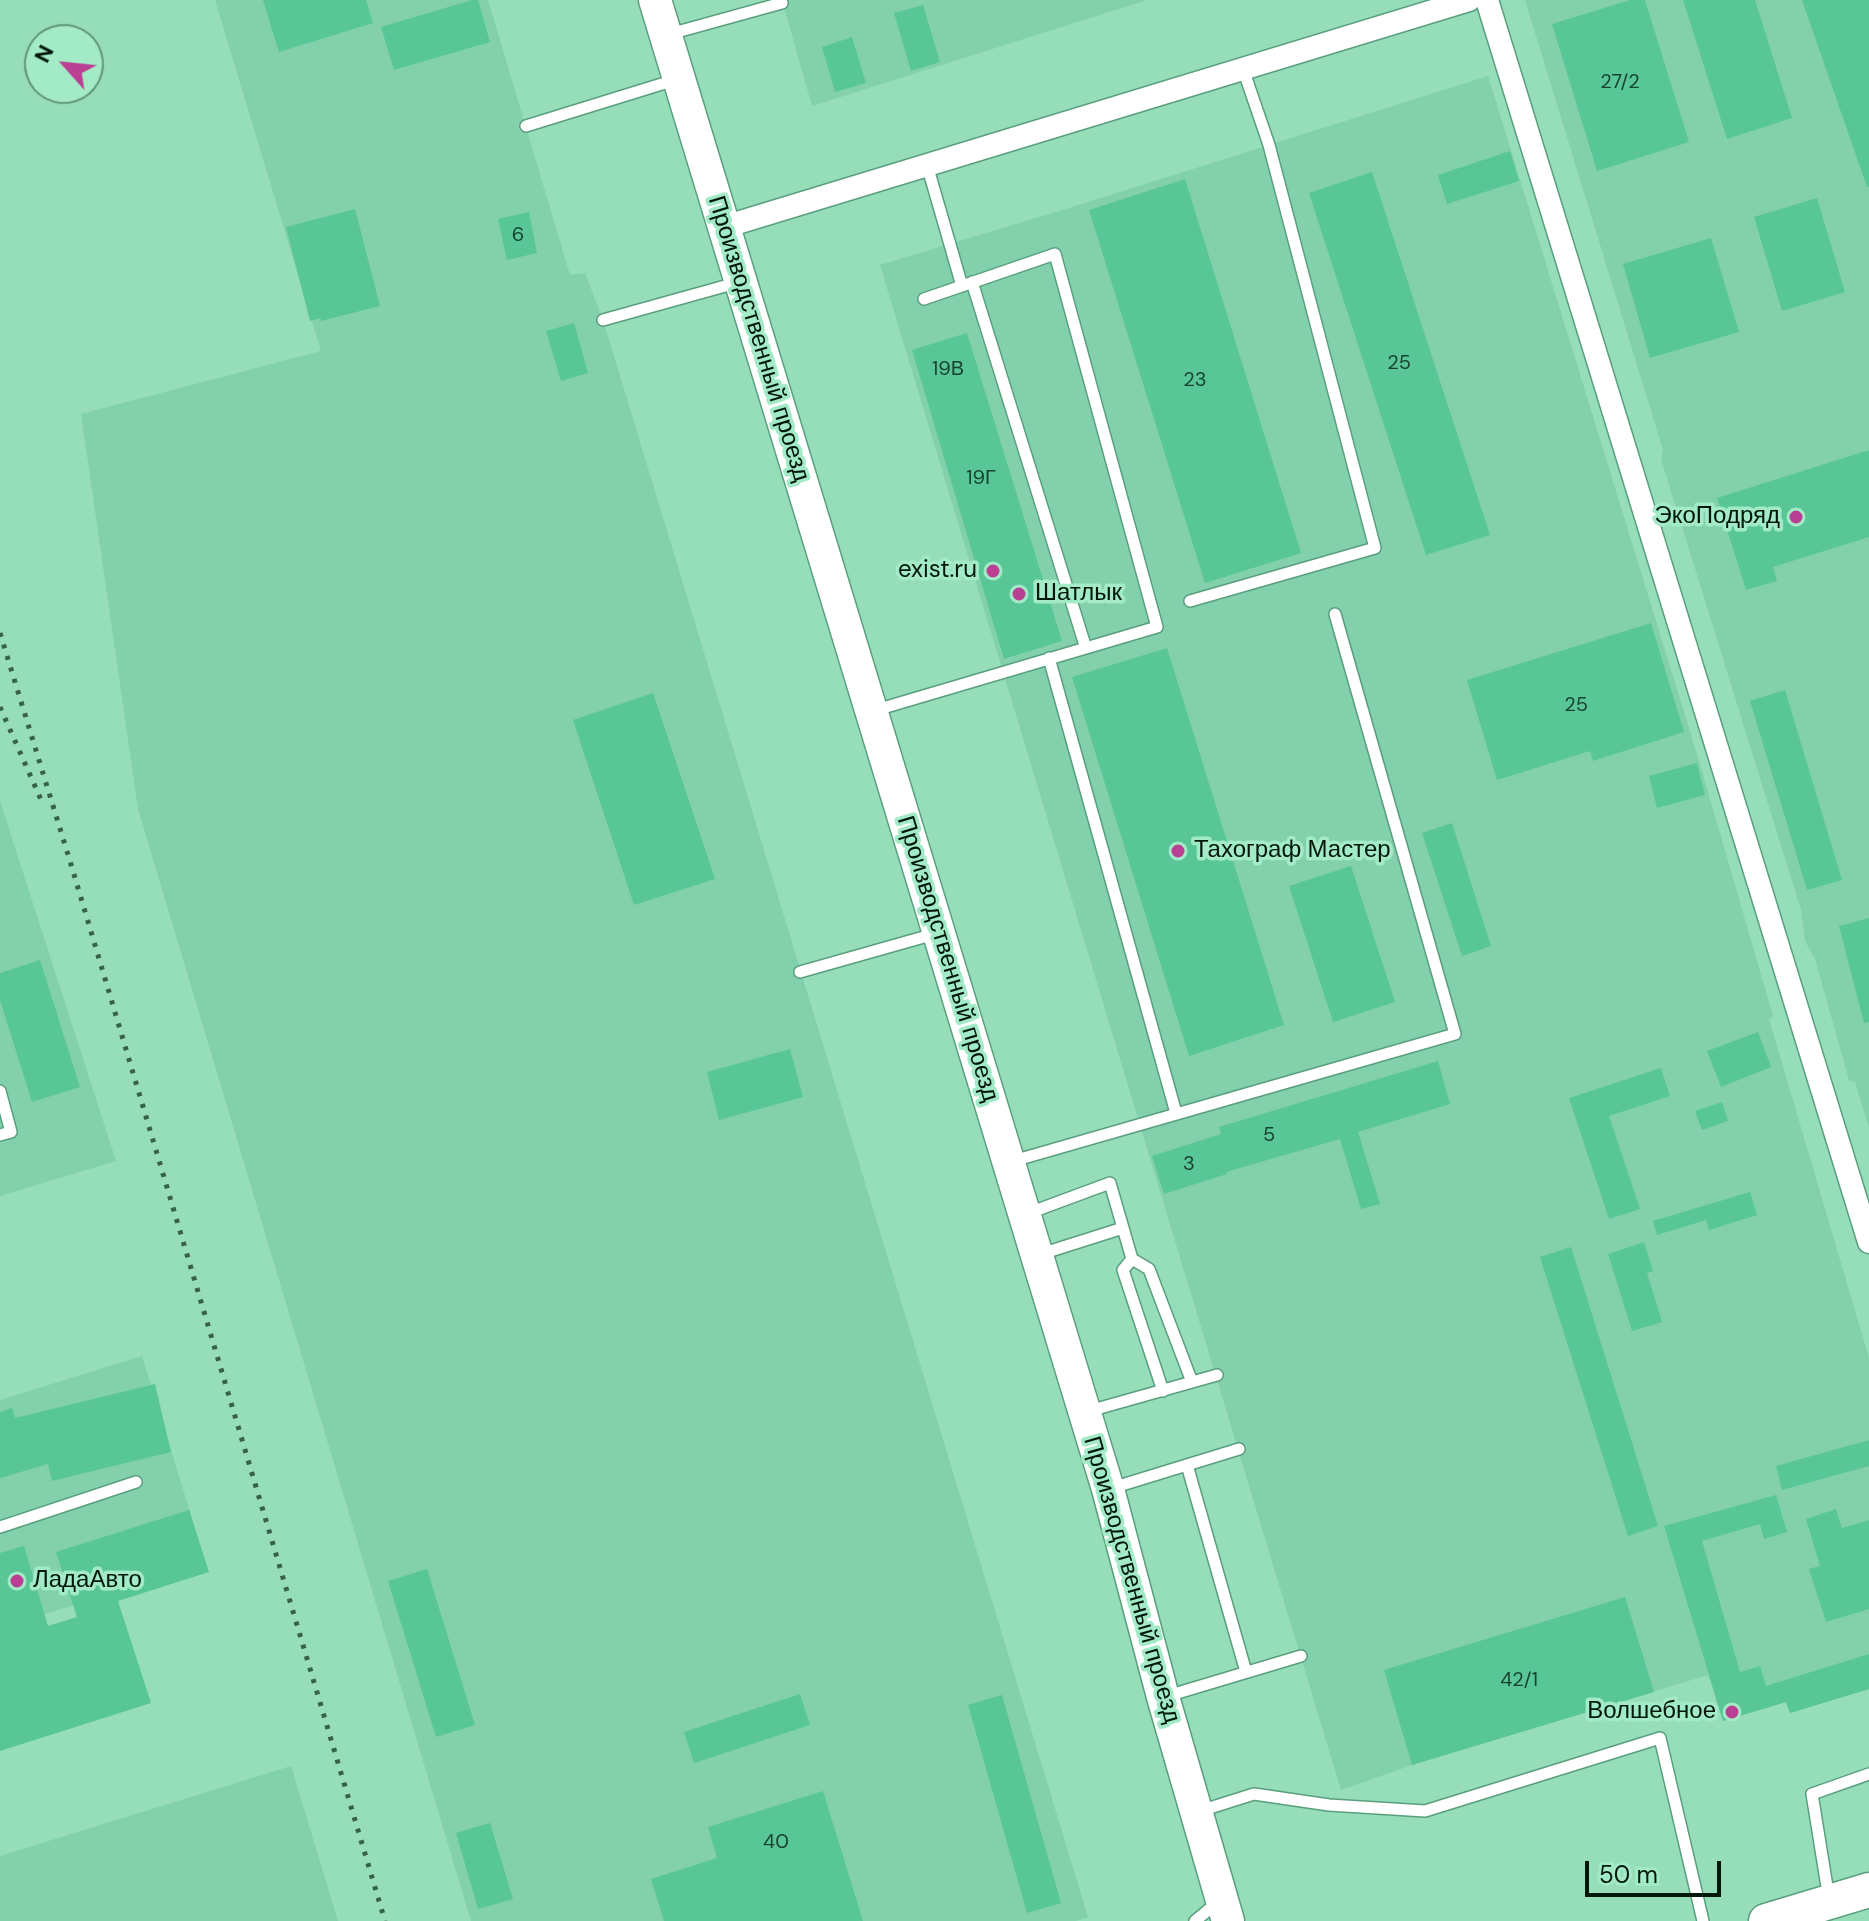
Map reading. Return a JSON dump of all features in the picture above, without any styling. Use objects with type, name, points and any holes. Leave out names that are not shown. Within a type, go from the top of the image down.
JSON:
[{"type":"main road","points":[[1766,1921],[1869,1890]]},
{"type":"street","name":"Производственный проезд","points":[[655,0],[1108,1489],[1163,1697],[1225,1910]]},
{"type":"street","points":[[724,227],[1469,0]]},
{"type":"street","points":[[1487,0],[1869,1242]]},
{"type":"lane","points":[[666,35],[782,3]]},
{"type":"lane","points":[[1190,601],[1375,548],[1269,145],[1243,69]]},
{"type":"lane","points":[[526,126],[679,79]]},
{"type":"lane","points":[[927,165],[1084,642]]},
{"type":"lane","points":[[871,711],[1157,627],[1055,254],[924,299]]},
{"type":"lane","points":[[603,320],[741,281]]},
{"type":"lane","points":[[1009,1163],[1455,1034],[1335,614]]},
{"type":"lane","points":[[1049,658],[1176,1113]]},
{"type":"lane","points":[[800,972],[939,933]]},
{"type":"lane","points":[[0,1091],[11,1132],[0,1135]]},
{"type":"lane","points":[[1024,1215],[1110,1183],[1132,1259],[1149,1269],[1192,1382]]},
{"type":"lane","points":[[1037,1256],[1123,1228]]},
{"type":"lane","points":[[1132,1259],[1123,1270],[1163,1391]]},
{"type":"lane","points":[[1085,1413],[1217,1375]]},
{"type":"lane","points":[[1108,1489],[1239,1449]]},
{"type":"lane","points":[[1187,1465],[1246,1672]]},
{"type":"lane","points":[[0,1527],[136,1482]]},
{"type":"lane","points":[[1163,1697],[1301,1656]]},
{"type":"lane","points":[[1197,1812],[1254,1794],[1329,1805],[1425,1811],[1660,1738],[1703,1921]]},
{"type":"lane","points":[[1830,1902],[1812,1794],[1869,1774]]},
{"type":"lane","points":[[1195,1921],[1225,1910]]},
{"type":"shaded area","points":[[215,0],[488,0],[570,275],[585,273],[603,320],[1088,1917],[1076,1921],[471,1921],[138,809],[81,414],[321,351]]},
{"type":"shaded area","points":[[782,0],[1147,0],[812,106]]},
{"type":"shaded area","points":[[1525,0],[1866,0],[1869,9],[1869,1128],[1855,1082],[1849,1080],[1815,959],[1805,941],[1801,910],[1661,459],[1663,450]]},
{"type":"shaded area","points":[[1488,76],[1697,754],[1773,1016],[1769,1019],[1869,1358],[1869,1689],[1790,1713],[1786,1702],[1723,1721],[1708,1675],[1412,1765],[1341,1790],[880,265]]},
{"type":"shaded area","points":[[0,801],[116,1161],[0,1196]]},
{"type":"shaded area","points":[[142,1356],[206,1564],[0,1628],[0,1400]]},
{"type":"shaded area","points":[[291,1766],[338,1921],[0,1921],[0,1856]]},
{"type":"building","points":[[263,0],[366,0],[373,23],[279,52]]},
{"type":"building","points":[[478,0],[490,42],[394,70],[381,27]]},
{"type":"building","points":[[1630,0],[1645,0],[1689,142],[1597,171],[1552,24]]},
{"type":"building","points":[[1683,0],[1755,0],[1792,118],[1727,139]]},
{"type":"building","points":[[1802,0],[1869,0],[1869,187],[1867,187]]},
{"type":"building","points":[[923,5],[940,62],[911,71],[894,13]]},
{"type":"building","points":[[852,37],[866,83],[835,92],[822,47]]},
{"type":"building","points":[[1510,151],[1519,181],[1447,204],[1438,175]]},
{"type":"building","points":[[1372,172],[1490,535],[1426,555],[1309,193]]},
{"type":"building","points":[[1185,179],[1301,553],[1205,583],[1089,210]]},
{"type":"building","points":[[1817,198],[1845,292],[1782,311],[1754,217]]},
{"type":"building","points":[[355,209],[380,306],[310,321],[286,227]]},
{"type":"building","points":[[529,212],[537,253],[507,260],[498,219]]},
{"type":"building","points":[[1711,238],[1739,332],[1650,358],[1623,264]]},
{"type":"building","points":[[574,323],[588,373],[561,381],[546,331]]},
{"type":"building","points":[[967,333],[1062,641],[1004,659],[912,350]]},
{"type":"building","name":"ЭкоПодряд","points":[[1869,450],[1869,537],[1773,567],[1777,581],[1746,590],[1717,498]]},
{"type":"building","points":[[1651,623],[1684,732],[1593,761],[1590,751],[1497,780],[1467,680]]},
{"type":"building","name":"Тахограф Мастер","points":[[1167,648],[1284,1025],[1189,1056],[1072,677]]},
{"type":"building","points":[[1785,690],[1842,880],[1807,890],[1750,701]]},
{"type":"building","points":[[653,693],[715,879],[634,905],[573,720]]},
{"type":"building","points":[[1697,763],[1705,795],[1657,808],[1649,776]]},
{"type":"building","points":[[1452,823],[1491,946],[1462,956],[1422,833]]},
{"type":"building","points":[[1351,866],[1395,1002],[1333,1022],[1289,886]]},
{"type":"building","points":[[1869,918],[1869,1022],[1864,1023],[1839,926]]},
{"type":"building","points":[[40,960],[80,1087],[32,1102],[0,1000],[0,973]]},
{"type":"building","points":[[1758,1032],[1771,1067],[1721,1087],[1707,1051]]},
{"type":"building","points":[[790,1049],[803,1097],[719,1120],[707,1072]]},
{"type":"building","points":[[1438,1061],[1450,1104],[1358,1132],[1380,1204],[1361,1209],[1340,1139],[1226,1172],[1164,1194],[1152,1156],[1221,1134],[1219,1127]]},
{"type":"building","points":[[1661,1068],[1670,1096],[1609,1116],[1640,1209],[1609,1219],[1569,1098]]},
{"type":"building","points":[[1722,1102],[1728,1121],[1702,1130],[1695,1111]]},
{"type":"building","points":[[1750,1192],[1757,1215],[1709,1230],[1706,1220],[1657,1235],[1653,1221]]},
{"type":"building","points":[[1644,1242],[1653,1271],[1647,1273],[1662,1322],[1632,1331],[1608,1254]]},
{"type":"building","points":[[1571,1247],[1658,1526],[1628,1536],[1540,1257]]},
{"type":"building","points":[[155,1384],[171,1452],[52,1481],[48,1464],[0,1478],[0,1412],[12,1408],[15,1418]]},
{"type":"building","points":[[1869,1440],[1869,1466],[1782,1490],[1776,1466]]},
{"type":"building","points":[[1776,1495],[1787,1532],[1764,1539],[1760,1524],[1702,1541],[1740,1672],[1760,1666],[1766,1686],[1869,1654],[1869,1689],[1790,1713],[1786,1702],[1723,1721],[1664,1526]]},
{"type":"building","points":[[1836,1509],[1842,1528],[1869,1520],[1869,1609],[1826,1622],[1809,1569],[1820,1566],[1806,1519]]},
{"type":"building","points":[[189,1510],[209,1572],[118,1601],[151,1703],[0,1751],[0,1553],[24,1546],[48,1626],[77,1617],[56,1552]]},
{"type":"building","points":[[427,1569],[475,1725],[436,1737],[388,1581]]},
{"type":"building","points":[[1625,1597],[1654,1692],[1412,1765],[1384,1670]]},
{"type":"building","points":[[800,1694],[810,1725],[694,1763],[684,1732]]},
{"type":"building","points":[[1002,1695],[1061,1903],[1027,1913],[968,1705]]},
{"type":"building","points":[[823,1791],[863,1921],[664,1921],[651,1879],[717,1858],[708,1827]]},
{"type":"building","points":[[490,1823],[513,1899],[478,1909],[456,1833]]},
{"type":"railway","points":[[0,633],[385,1921]]},
{"type":"railway","points":[[0,707],[42,802]]},
{"type":"place","name":"ЭкоПодряд","points":[[1796,517]]},
{"type":"place","name":"exist.ru","points":[[993,571]]},
{"type":"place","name":"Шатлык","points":[[1019,594]]},
{"type":"place","name":"Тахограф Мастер","points":[[1178,851]]},
{"type":"place","name":"ЛадаАвто","points":[[17,1581]]},
{"type":"place","name":"Волшебное","points":[[1732,1712]]}]
